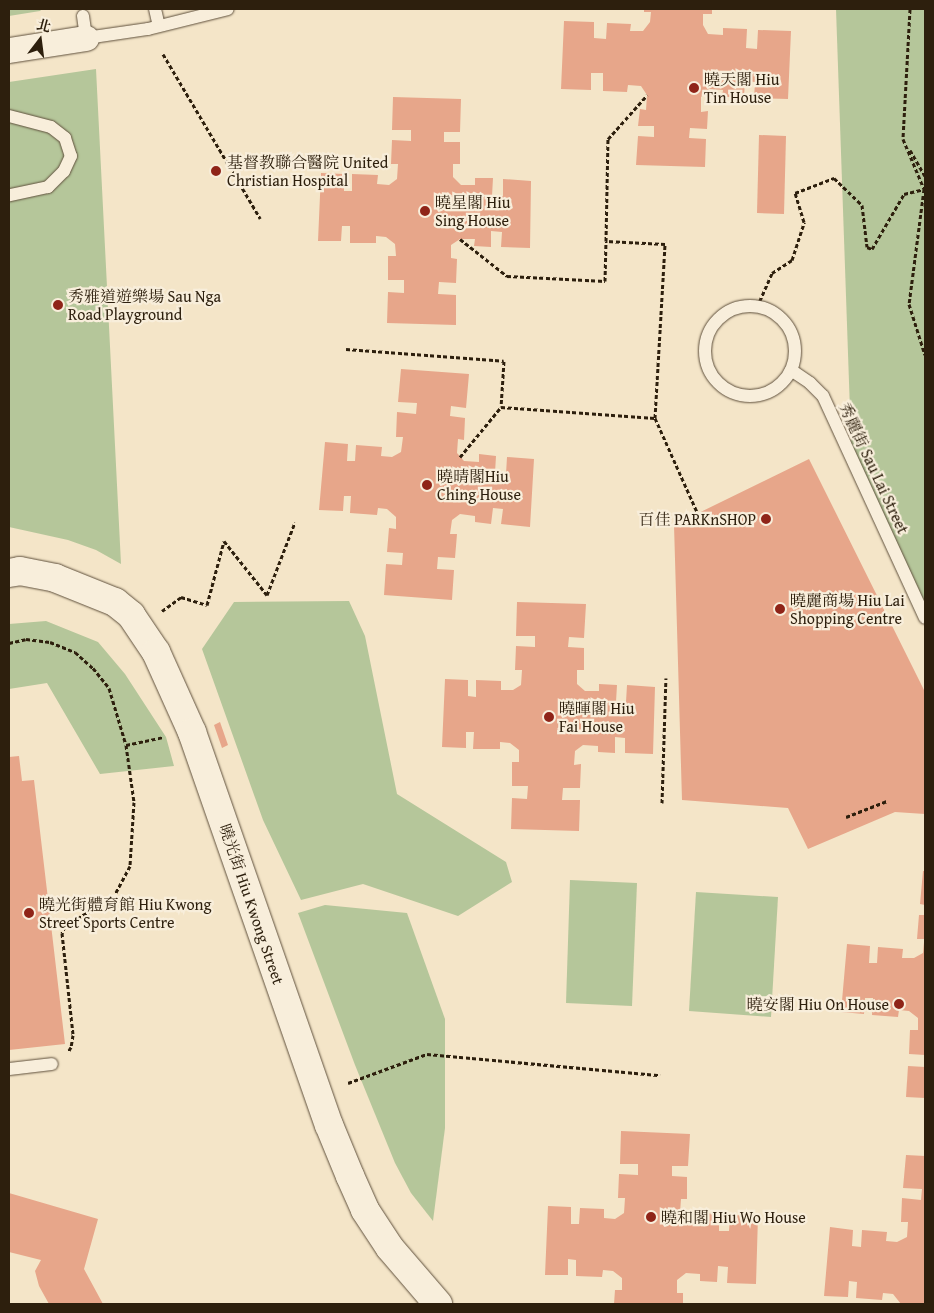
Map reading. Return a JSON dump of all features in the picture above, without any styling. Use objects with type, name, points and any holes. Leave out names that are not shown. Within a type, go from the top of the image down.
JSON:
[{"type":"main road","name":"曉光街 Hiu Kwong Street","points":[[9,573],[20,571],[55,578],[115,602],[131,615],[156,652],[192,732],[326,1118],[350,1176],[365,1210],[390,1248],[438,1304]]},
{"type":"street","points":[[9,50],[85,27]]},
{"type":"lane","points":[[155,9],[159,26]]},
{"type":"lane","points":[[85,27],[159,26],[228,9]]},
{"type":"lane","points":[[9,116],[51,128],[66,138],[71,156],[64,170],[48,187],[9,195]]},
{"type":"lane","points":[[743,306],[757,306],[770,311],[782,319],[790,330],[794,343],[794,357],[791,370],[782,382],[771,390],[757,395],[741,395],[726,389],[714,379],[707,365],[705,350],[708,334],[716,321],[728,312],[743,306]]},
{"type":"lane","name":"秀麗街 Sau Lai Street","points":[[791,370],[810,383],[824,396],[925,618]]},
{"type":"lane","points":[[9,1069],[52,1064]]},
{"type":"path","points":[[910,9],[903,139],[924,189],[909,304],[925,355]]},
{"type":"path","points":[[163,54],[260,218]]},
{"type":"path","points":[[460,238],[507,276],[605,282],[608,139],[647,95]]},
{"type":"path","points":[[903,139],[925,176]]},
{"type":"path","points":[[757,306],[772,273],[792,260],[804,222],[795,193],[834,178],[862,205],[867,247],[872,249],[904,194],[924,189]]},
{"type":"path","points":[[606,241],[665,244],[655,418],[698,514]]},
{"type":"path","points":[[346,349],[504,360],[501,407],[460,457]]},
{"type":"path","points":[[501,407],[655,418]]},
{"type":"path","points":[[159,613],[181,597],[207,605],[224,541],[268,595],[294,522]]},
{"type":"path","points":[[9,643],[26,639],[50,642],[75,652],[93,668],[108,688],[126,745],[134,802],[130,866],[114,896],[65,926],[62,942],[73,1035],[71,1047],[64,1057],[52,1064]]},
{"type":"path","points":[[662,803],[666,678]]},
{"type":"path","points":[[126,745],[166,737]]},
{"type":"path","points":[[846,817],[887,801]]},
{"type":"path","points":[[348,1083],[427,1054],[660,1075]]},
{"type":"green space","points":[[9,9],[42,9],[40,11],[9,16]]},
{"type":"green space","points":[[836,9],[925,9],[925,614],[852,468]]},
{"type":"green space","name":"秀雅道遊樂場 Sau Nga Road Playground","points":[[96,69],[121,564],[96,550],[68,540],[9,527],[9,82]]},
{"type":"green space","points":[[349,601],[365,636],[397,794],[506,862],[512,882],[458,916],[363,884],[301,900],[263,820],[202,649],[234,602]]},
{"type":"green space","points":[[46,621],[98,642],[125,674],[166,737],[174,766],[100,774],[47,683],[9,689],[9,624]]},
{"type":"green space","points":[[570,880],[637,883],[632,1006],[566,1003]]},
{"type":"green space","points":[[696,892],[778,897],[771,1017],[689,1011]]},
{"type":"green space","points":[[325,905],[407,913],[445,1019],[445,1128],[433,1221],[411,1193],[395,1163],[355,1065],[298,913]]},
{"type":"building","name":"曉天閣 Hiu Tin House","points":[[644,9],[712,9],[712,14],[703,14],[703,25],[708,34],[723,35],[723,28],[747,29],[746,48],[757,49],[758,30],[791,31],[788,99],[754,98],[755,82],[745,81],[744,97],[722,97],[723,90],[709,89],[701,97],[701,112],[708,111],[707,129],[690,128],[689,138],[706,139],[705,167],[636,165],[638,136],[654,137],[654,126],[638,126],[640,109],[646,110],[647,95],[641,86],[628,85],[627,92],[603,91],[603,73],[591,73],[591,90],[561,89],[564,21],[594,22],[594,38],[606,39],[607,23],[631,24],[630,31],[643,31],[650,22],[651,12],[644,12]]},
{"type":"building","name":"曉星閣 Hiu Sing House","points":[[393,97],[461,99],[460,132],[444,132],[444,142],[460,142],[460,164],[453,164],[453,177],[461,185],[475,185],[475,178],[493,178],[492,196],[503,196],[503,179],[531,181],[530,248],[501,247],[502,232],[491,231],[491,247],[474,246],[475,239],[460,239],[451,245],[451,258],[457,259],[456,283],[439,282],[438,294],[456,295],[456,325],[387,323],[388,292],[404,293],[404,280],[388,280],[388,256],[396,256],[395,244],[386,237],[376,236],[376,243],[350,243],[350,226],[342,226],[341,241],[318,241],[321,173],[344,174],[344,191],[352,191],[352,174],[378,175],[377,184],[389,185],[397,179],[398,164],[391,164],[392,140],[411,141],[411,130],[392,130]]},
{"type":"building","points":[[759,135],[786,136],[784,214],[757,213]]},
{"type":"building","name":"曉晴閣Hiu Ching House","points":[[401,369],[469,374],[466,408],[451,406],[450,416],[465,418],[464,440],[458,439],[457,453],[464,461],[479,462],[479,454],[496,456],[495,473],[506,474],[507,457],[534,459],[530,527],[501,524],[503,509],[493,508],[491,524],[475,522],[475,516],[460,514],[452,520],[450,534],[457,534],[455,558],[438,557],[437,569],[454,570],[452,600],[384,595],[386,564],[402,565],[403,553],[387,552],[389,528],[396,529],[396,517],[387,509],[378,508],[377,515],[350,513],[351,496],[344,496],[343,511],[319,510],[325,442],[348,444],[347,461],[355,461],[356,445],[382,447],[381,456],[392,457],[401,452],[403,437],[396,437],[397,412],[416,414],[417,403],[398,402]]},
{"type":"building","name":"曉麗商場 Hiu Lai Shopping Centre","points":[[809,459],[925,692],[925,814],[895,812],[808,849],[788,808],[682,800],[674,525]]},
{"type":"building","name":"曉暉閣 Hiu Fai House","points":[[517,602],[586,604],[584,638],[569,637],[568,647],[584,648],[584,670],[577,670],[577,684],[585,691],[599,691],[599,684],[617,685],[616,702],[626,702],[627,685],[655,687],[653,754],[625,753],[625,738],[615,737],[615,753],[598,752],[598,746],[583,745],[575,751],[574,765],[581,764],[580,788],[563,788],[562,800],[580,800],[579,831],[511,829],[512,798],[527,799],[528,786],[512,786],[512,762],[519,762],[519,750],[510,743],[500,742],[500,749],[473,749],[474,732],[466,732],[466,748],[442,747],[445,679],[468,680],[468,696],[476,697],[476,680],[501,681],[501,690],[513,690],[521,685],[522,670],[515,670],[516,646],[535,647],[535,636],[516,636]]},
{"type":"building","points":[[220,722],[228,745],[222,748],[214,725]]},
{"type":"building","name":"曉光街體育館 Hiu Kwong Street Sports Centre","points":[[19,756],[22,781],[34,780],[65,1044],[9,1050],[9,757]]},
{"type":"building","points":[[923,871],[925,871],[925,905],[920,904]]},
{"type":"building","points":[[919,915],[925,915],[925,939],[917,939]]},
{"type":"building","name":"曉安閣 Hiu On House","points":[[924,942],[925,1055],[909,1054],[910,1030],[918,1030],[918,1018],[909,1011],[899,1010],[898,1017],[872,1015],[873,998],[865,998],[864,1014],[841,1012],[847,944],[870,946],[869,963],[877,963],[878,947],[903,949],[902,958],[914,958],[923,953]]},
{"type":"building","points":[[908,1066],[925,1067],[925,1098],[906,1097]]},
{"type":"building","name":"曉和閣 Hiu Wo House","points":[[621,1131],[690,1134],[688,1166],[672,1166],[672,1176],[687,1177],[687,1199],[681,1199],[680,1213],[688,1220],[702,1220],[702,1213],[719,1214],[719,1231],[729,1231],[730,1215],[758,1216],[756,1284],[727,1283],[728,1267],[718,1266],[717,1282],[700,1281],[700,1274],[686,1273],[677,1280],[677,1293],[683,1293],[683,1304],[614,1304],[615,1290],[622,1290],[622,1278],[613,1271],[603,1270],[602,1277],[576,1276],[576,1260],[568,1259],[568,1275],[545,1275],[548,1206],[571,1207],[571,1224],[579,1224],[580,1208],[604,1209],[604,1218],[615,1219],[624,1213],[625,1198],[618,1198],[619,1174],[638,1175],[638,1164],[620,1164]]},
{"type":"building","points":[[906,1155],[925,1156],[925,1304],[901,1304],[893,1294],[883,1293],[882,1300],[856,1298],[857,1282],[849,1281],[848,1297],[824,1296],[830,1227],[853,1230],[852,1246],[861,1247],[862,1230],[887,1232],[886,1241],[897,1242],[907,1237],[908,1222],[901,1222],[902,1198],[921,1200],[922,1189],[903,1188]]},
{"type":"building","points":[[9,1193],[98,1219],[84,1269],[103,1304],[49,1304],[39,1286],[35,1271],[41,1260],[9,1252]]},
{"type":"place","name":"曉天閣 Hiu Tin House","points":[[694,88]]},
{"type":"place","name":"基督教聯合醫院 United Christian Hospital","points":[[216,171]]},
{"type":"place","name":"曉星閣 Hiu Sing House","points":[[425,211]]},
{"type":"place","name":"秀雅道遊樂場 Sau Nga Road Playground","points":[[58,305]]},
{"type":"place","name":"曉晴閣Hiu Ching House","points":[[427,485]]},
{"type":"place","name":"百佳 PARKnSHOP","points":[[766,519]]},
{"type":"place","name":"曉麗商場 Hiu Lai Shopping Centre","points":[[780,609]]},
{"type":"place","name":"曉暉閣 Hiu Fai House","points":[[549,717]]},
{"type":"place","name":"曉光街體育館 Hiu Kwong Street Sports Centre","points":[[29,913]]},
{"type":"place","name":"曉安閣 Hiu On House","points":[[899,1004]]},
{"type":"place","name":"曉和閣 Hiu Wo House","points":[[651,1217]]}]
